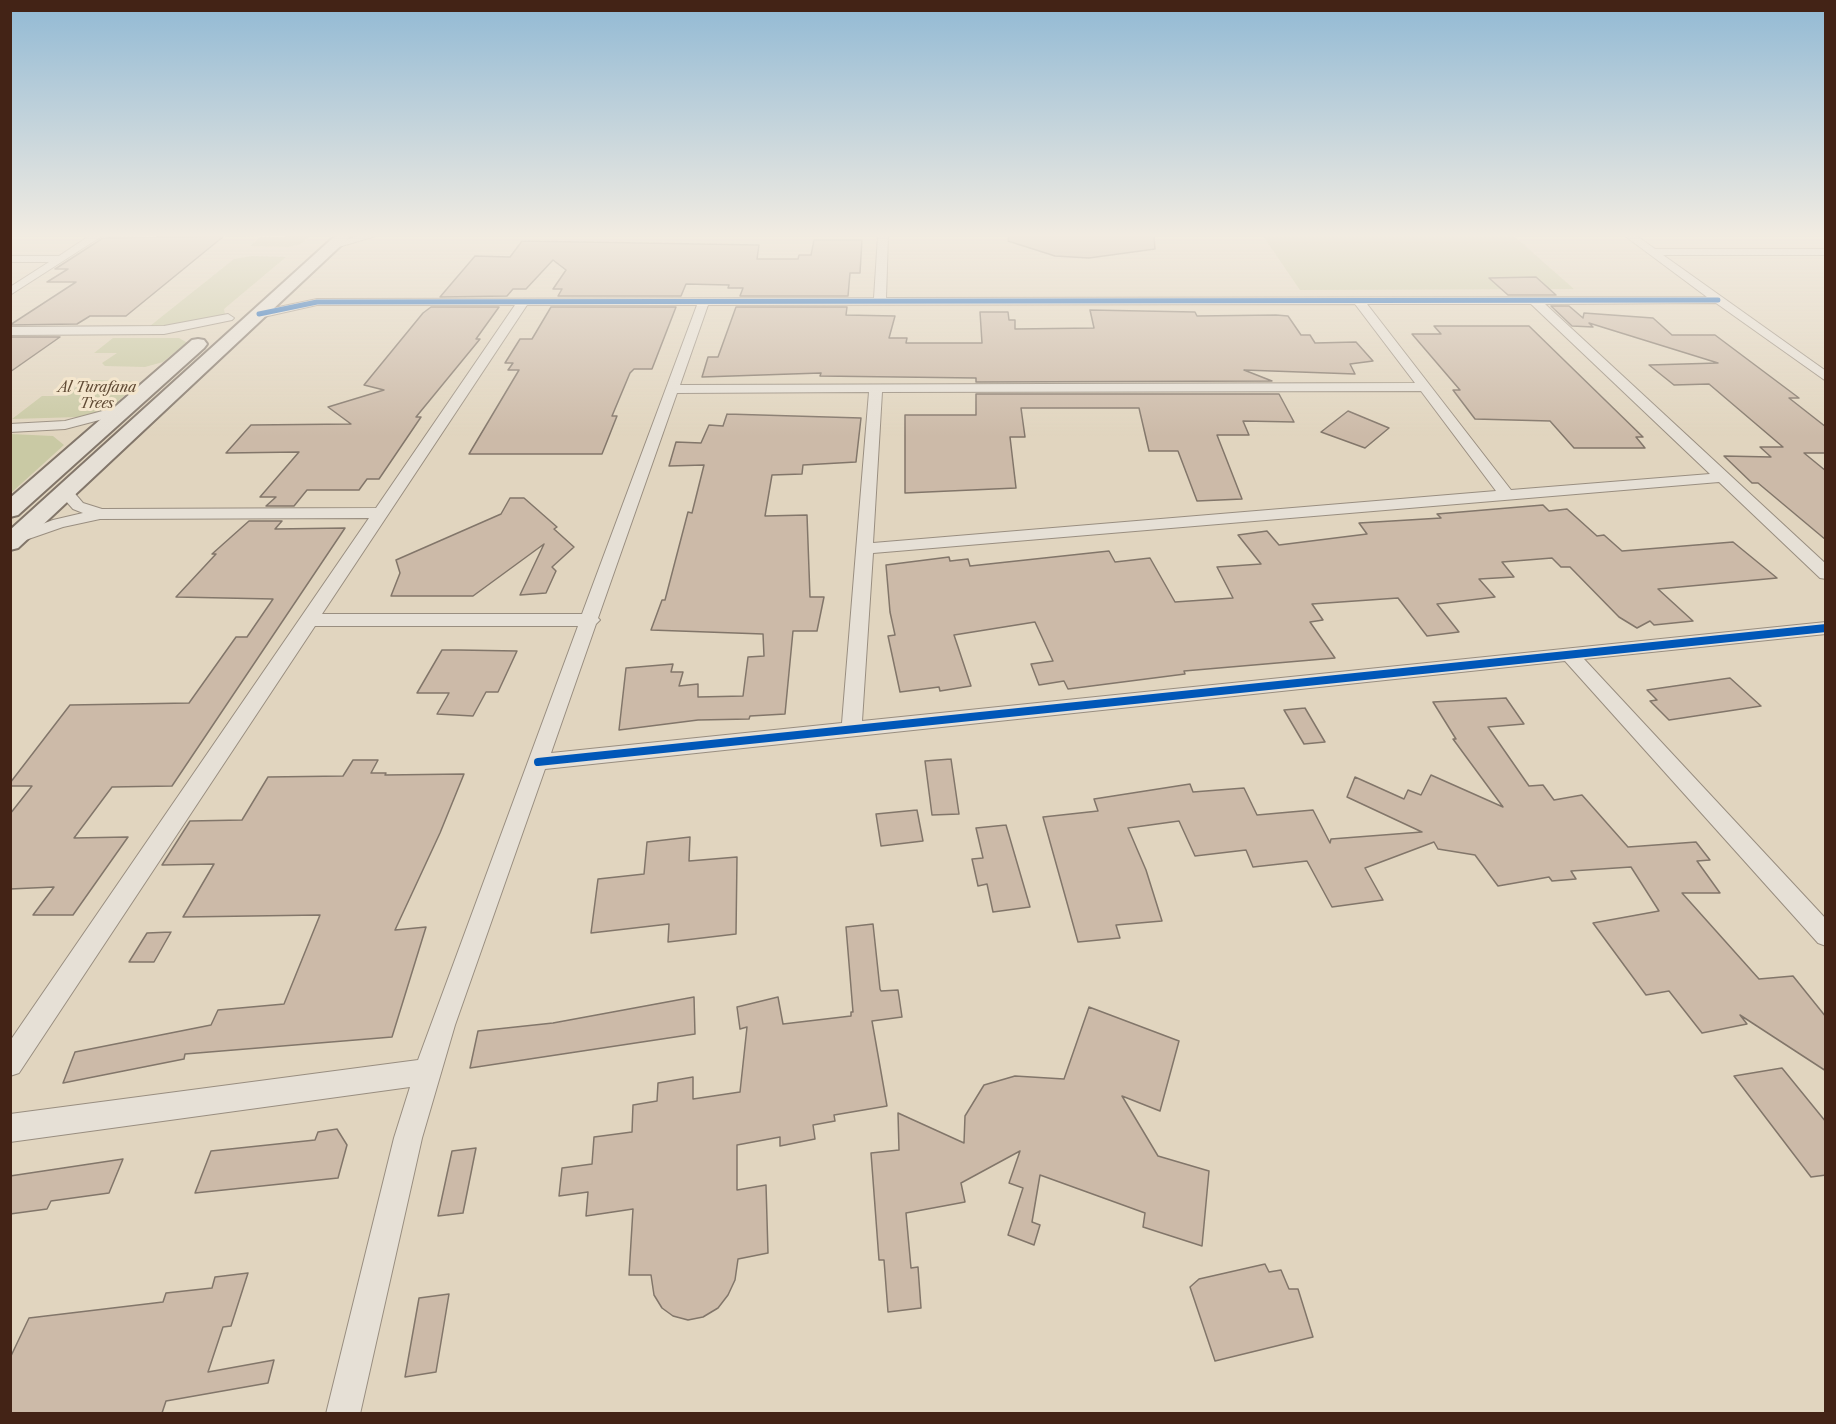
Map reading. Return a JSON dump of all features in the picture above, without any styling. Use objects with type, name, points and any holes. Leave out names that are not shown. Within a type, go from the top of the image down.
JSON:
[{"type":"main road","points":[[10,510],[228,318],[249,302]]},
{"type":"main road","points":[[14,541],[273,302]]},
{"type":"street","points":[[259,315],[315,302]]},
{"type":"street","points":[[10,1064],[523,302]]},
{"type":"street","points":[[344,1413],[390,1211],[427,1072],[458,980],[591,620],[703,302]]},
{"type":"street","points":[[1360,302],[1507,495]]},
{"type":"street","points":[[1537,302],[1826,574]]},
{"type":"street","points":[[1721,302],[1826,377]]},
{"type":"street","points":[[10,331],[164,330],[228,318]]},
{"type":"street","points":[[164,330],[186,335],[199,344]]},
{"type":"street","points":[[672,389],[1425,387]]},
{"type":"street","points":[[852,728],[876,388]]},
{"type":"street","points":[[10,428],[44,428],[87,421],[125,409]]},
{"type":"street","points":[[44,428],[70,435],[82,447]]},
{"type":"street","points":[[865,549],[1722,477]]},
{"type":"street","points":[[66,492],[78,506],[100,514]]},
{"type":"street","points":[[14,541],[59,523],[100,514],[382,513]]},
{"type":"street","points":[[309,620],[591,620]]},
{"type":"street","points":[[538,762],[1826,628]]},
{"type":"street","points":[[1570,655],[1826,936]]},
{"type":"street","points":[[10,1128],[427,1072]]},
{"type":"green space","points":[[180,302],[232,302],[224,309],[225,314],[190,325],[150,326]]},
{"type":"green space","name":"Al Turafana Trees","points":[[113,338],[179,338],[186,342],[186,349],[175,352],[163,362],[145,367],[105,366],[102,363],[117,353],[94,353]]},
{"type":"green space","name":"Al Turafana Trees","points":[[94,380],[136,381],[138,384],[118,401],[122,404],[104,412],[79,417],[12,419],[42,396],[67,396],[78,385]]},
{"type":"green space","name":"Al Turafana Trees","points":[[11,434],[53,436],[64,445],[11,493]]},
{"type":"building","points":[[45,302],[143,302],[126,316],[90,316],[77,324],[10,325]]},
{"type":"building","points":[[1551,306],[1569,306],[1583,318],[1584,313],[1653,318],[1672,335],[1715,335],[1799,398],[1789,398],[1826,427],[1826,453],[1804,453],[1826,471],[1826,540],[1758,483],[1752,483],[1724,456],[1771,457],[1760,447],[1783,447],[1709,384],[1674,385],[1649,365],[1718,363],[1589,323],[1593,327],[1572,326]]},
{"type":"building","points":[[431,307],[499,307],[476,339],[480,339],[416,417],[421,417],[379,479],[367,479],[359,490],[307,490],[294,506],[266,506],[276,497],[260,497],[299,452],[226,453],[251,425],[351,424],[328,407],[384,390],[364,385],[423,313]]},
{"type":"building","points":[[551,307],[676,307],[652,369],[634,369],[630,373],[612,416],[617,416],[602,454],[469,454],[519,370],[508,370],[513,363],[505,363],[520,339],[532,339]]},
{"type":"building","points":[[736,307],[847,307],[846,315],[895,316],[889,338],[907,338],[906,343],[982,343],[980,312],[1008,312],[1009,320],[1015,320],[1015,329],[1094,328],[1090,310],[1195,312],[1197,316],[1288,316],[1301,335],[1310,335],[1315,343],[1356,342],[1373,361],[1350,364],[1355,374],[1244,370],[1272,381],[976,382],[976,378],[820,376],[821,373],[702,377],[708,357],[718,357]]},
{"type":"building","points":[[1434,326],[1529,326],[1643,437],[1636,437],[1645,448],[1574,448],[1550,421],[1475,419],[1453,390],[1460,390],[1412,334],[1441,334]]},
{"type":"building","points":[[10,337],[60,337],[10,372]]},
{"type":"building","points":[[976,394],[1279,394],[1294,422],[1243,421],[1249,435],[1217,435],[1242,499],[1197,501],[1178,451],[1149,451],[1139,408],[1021,408],[1025,437],[1010,437],[1016,488],[905,493],[905,415],[976,415]]},
{"type":"building","points":[[1348,411],[1389,428],[1365,448],[1321,432]]},
{"type":"building","points":[[727,414],[861,418],[856,462],[803,465],[802,474],[772,475],[765,516],[807,515],[810,597],[824,597],[817,631],[793,631],[785,714],[750,716],[749,719],[698,720],[619,730],[626,668],[673,664],[671,672],[683,672],[679,686],[698,684],[698,697],[743,696],[748,657],[764,656],[763,634],[651,630],[662,600],[665,600],[688,512],[692,513],[704,465],[669,466],[676,442],[701,443],[709,425],[723,426]]},
{"type":"building","points":[[510,498],[524,498],[557,527],[554,529],[574,547],[552,567],[556,571],[546,593],[520,595],[544,544],[473,596],[391,596],[400,573],[396,560],[501,514]]},
{"type":"building","points":[[1543,505],[1549,511],[1567,509],[1597,536],[1604,535],[1622,551],[1733,542],[1777,578],[1658,589],[1693,621],[1654,625],[1650,621],[1637,628],[1619,617],[1570,567],[1561,567],[1552,558],[1502,562],[1514,577],[1479,579],[1495,597],[1437,604],[1459,632],[1427,636],[1398,598],[1312,604],[1323,620],[1310,622],[1335,658],[1184,671],[1185,674],[1068,689],[1064,681],[1039,685],[1031,664],[1053,661],[1035,622],[954,635],[971,686],[940,691],[939,687],[900,692],[888,636],[895,635],[890,612],[886,565],[949,557],[950,561],[968,559],[970,566],[1109,551],[1115,562],[1150,558],[1175,602],[1233,598],[1217,567],[1261,564],[1238,535],[1267,531],[1279,545],[1367,534],[1359,523],[1441,518],[1437,514]]},
{"type":"building","points":[[249,521],[282,521],[275,529],[345,528],[172,786],[112,787],[74,838],[128,837],[73,915],[33,915],[54,887],[10,889],[10,814],[32,786],[10,786],[10,783],[70,705],[189,703],[236,637],[247,637],[273,599],[176,597],[216,554],[212,554]]},
{"type":"building","points":[[442,650],[517,651],[498,692],[486,692],[473,716],[437,714],[449,693],[417,693]]},
{"type":"building","points":[[1730,678],[1761,706],[1669,720],[1650,701],[1657,700],[1647,690]]},
{"type":"building","points":[[1506,698],[1524,724],[1488,727],[1529,786],[1543,785],[1554,800],[1582,795],[1628,847],[1696,842],[1710,860],[1697,861],[1720,893],[1682,893],[1759,979],[1793,976],[1826,1017],[1826,1071],[1740,1015],[1747,1024],[1702,1033],[1669,991],[1646,995],[1593,923],[1659,911],[1631,867],[1571,871],[1576,879],[1552,881],[1549,877],[1498,886],[1475,855],[1438,849],[1434,842],[1365,868],[1383,900],[1332,907],[1307,861],[1253,867],[1246,850],[1195,856],[1179,821],[1128,828],[1146,870],[1162,921],[1116,925],[1120,938],[1078,942],[1043,817],[1098,811],[1094,799],[1190,784],[1193,792],[1244,788],[1257,815],[1313,810],[1330,843],[1331,839],[1422,832],[1347,797],[1355,777],[1404,799],[1408,790],[1421,795],[1431,775],[1503,807],[1453,739],[1456,739],[1433,702]]},
{"type":"building","points":[[1305,708],[1325,742],[1304,744],[1284,710]]},
{"type":"building","points":[[951,759],[959,814],[932,815],[925,761]]},
{"type":"building","points":[[353,760],[378,760],[371,773],[386,773],[385,775],[464,774],[440,833],[395,930],[426,927],[392,1037],[185,1054],[184,1059],[63,1083],[75,1052],[211,1025],[218,1010],[284,1004],[320,915],[183,917],[214,864],[162,865],[190,821],[242,820],[268,777],[343,776]]},
{"type":"building","points":[[917,810],[923,841],[881,846],[876,814]]},
{"type":"building","points":[[1006,825],[1030,907],[993,912],[987,884],[978,886],[972,859],[983,858],[976,828]]},
{"type":"building","points":[[690,837],[689,861],[737,857],[736,934],[668,942],[669,924],[591,933],[598,879],[644,874],[647,842]]},
{"type":"building","points":[[873,924],[880,989],[881,991],[898,990],[902,1017],[872,1021],[887,1106],[834,1115],[835,1121],[813,1125],[815,1139],[780,1146],[780,1137],[737,1145],[737,1190],[766,1185],[768,1253],[738,1259],[735,1280],[728,1295],[718,1308],[703,1317],[688,1320],[673,1316],[662,1308],[654,1295],[651,1275],[629,1275],[633,1209],[586,1216],[588,1192],[559,1196],[562,1168],[592,1164],[594,1137],[632,1132],[633,1105],[657,1101],[658,1083],[693,1077],[693,1099],[740,1092],[747,1027],[740,1029],[737,1007],[778,997],[783,1024],[851,1016],[853,1012],[846,927]]},
{"type":"building","points":[[171,932],[154,962],[129,962],[147,933]]},
{"type":"building","points":[[694,997],[695,1034],[470,1068],[478,1031],[553,1023]]},
{"type":"building","points":[[1089,1007],[1179,1041],[1160,1111],[1122,1096],[1158,1156],[1209,1171],[1202,1246],[1143,1227],[1145,1213],[1040,1175],[1032,1222],[1040,1225],[1034,1245],[1008,1235],[1023,1188],[1009,1183],[1020,1151],[961,1183],[965,1202],[906,1213],[911,1268],[918,1267],[921,1308],[888,1312],[884,1260],[879,1260],[871,1153],[899,1150],[898,1113],[964,1143],[965,1116],[984,1085],[1015,1076],[1064,1079]]},
{"type":"building","points":[[1782,1068],[1826,1122],[1826,1175],[1811,1177],[1734,1076]]},
{"type":"building","points":[[337,1129],[347,1145],[338,1178],[195,1193],[211,1151],[315,1140],[318,1132]]},
{"type":"building","points":[[476,1148],[463,1213],[438,1216],[452,1151]]},
{"type":"building","points":[[123,1159],[109,1193],[51,1201],[47,1209],[10,1214],[10,1176]]},
{"type":"building","points":[[1265,1264],[1269,1272],[1281,1270],[1289,1289],[1298,1289],[1313,1337],[1215,1361],[1190,1287],[1199,1279]]},
{"type":"building","points":[[248,1273],[231,1326],[223,1327],[208,1372],[274,1360],[268,1383],[166,1401],[162,1413],[10,1413],[10,1358],[29,1318],[163,1302],[166,1293],[212,1288],[215,1277]]},
{"type":"building","points":[[449,1294],[436,1372],[405,1377],[419,1298]]},
{"type":"cycle path","points":[[259,314],[315,302]]},
{"type":"cycle path","points":[[538,762],[1826,628]]}]
